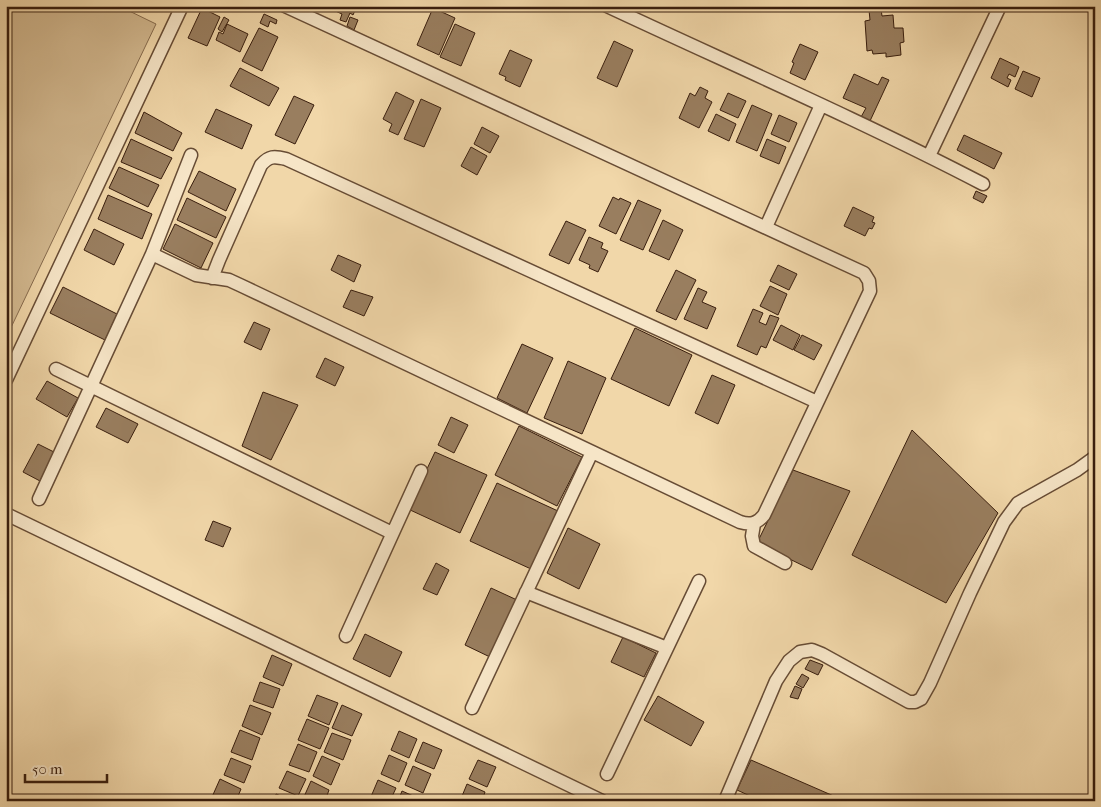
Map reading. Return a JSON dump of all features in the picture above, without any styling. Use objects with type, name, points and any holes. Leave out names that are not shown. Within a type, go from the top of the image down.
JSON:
[{"type":"street","points":[[6,380],[182,6]]},
{"type":"street","points":[[152,254],[196,275],[229,280],[740,522],[754,524],[764,516],[870,291],[869,281],[864,273],[285,6]]},
{"type":"street","points":[[607,6],[634,12],[983,184]]},
{"type":"street","points":[[929,156],[1000,6]]},
{"type":"street","points":[[766,227],[821,105]]},
{"type":"street","points":[[39,498],[152,254],[191,155]]},
{"type":"street","points":[[212,278],[261,165],[267,158],[275,156],[286,159],[817,402]]},
{"type":"street","points":[[56,369],[392,533]]},
{"type":"street","points":[[472,708],[592,452]]},
{"type":"street","points":[[725,801],[776,681],[789,661],[800,652],[812,650],[909,702],[921,699],[1004,522],[1011,512],[1018,503],[1077,470],[1095,457]]},
{"type":"street","points":[[346,636],[421,471]]},
{"type":"street","points":[[6,514],[602,801]]},
{"type":"street","points":[[754,524],[752,536],[754,546],[785,563]]},
{"type":"street","points":[[607,774],[699,581]]},
{"type":"street","points":[[526,592],[667,648]]},
{"type":"shaded area","points":[[6,6],[119,6],[156,24],[6,338]]},
{"type":"building","points":[[335,6],[357,6],[353,15],[350,13],[346,22],[340,20],[342,14],[333,10]]},
{"type":"building","points":[[202,8],[220,17],[207,46],[188,38]]},
{"type":"building","points":[[433,8],[455,18],[439,55],[417,45]]},
{"type":"building","points":[[881,9],[882,16],[893,15],[894,28],[903,28],[904,42],[900,43],[901,55],[886,57],[886,53],[873,54],[872,50],[867,51],[865,21],[870,20],[869,10]]},
{"type":"building","points":[[264,14],[277,20],[276,24],[270,21],[268,27],[260,23]]},
{"type":"building","points":[[224,17],[229,20],[222,32],[218,29]]},
{"type":"building","points":[[350,17],[358,20],[354,30],[347,26]]},
{"type":"building","points":[[227,24],[248,34],[240,52],[216,40],[219,32],[223,34]]},
{"type":"building","points":[[455,24],[475,33],[461,66],[440,57]]},
{"type":"building","points":[[259,28],[278,37],[262,71],[242,61]]},
{"type":"building","points":[[614,41],[633,50],[617,87],[597,78]]},
{"type":"building","points":[[800,44],[818,52],[805,80],[790,73],[794,63],[792,62]]},
{"type":"building","points":[[510,50],[532,60],[520,87],[505,80],[506,77],[499,74]]},
{"type":"building","points":[[1000,58],[1019,67],[1015,77],[1009,74],[1007,78],[1011,80],[1008,87],[991,78]]},
{"type":"building","points":[[240,68],[279,88],[269,106],[230,86]]},
{"type":"building","points":[[1023,71],[1040,78],[1032,97],[1015,89]]},
{"type":"building","points":[[854,74],[878,85],[882,77],[889,80],[870,121],[861,117],[866,108],[843,98]]},
{"type":"building","points":[[700,87],[708,91],[705,98],[712,102],[699,128],[679,118],[690,93],[695,96]]},
{"type":"building","points":[[396,92],[414,101],[398,135],[389,131],[392,124],[383,119]]},
{"type":"building","points":[[728,93],[746,101],[738,118],[720,110]]},
{"type":"building","points":[[294,96],[314,105],[295,144],[275,135]]},
{"type":"building","points":[[421,99],[441,108],[424,147],[404,139]]},
{"type":"building","points":[[752,105],[772,114],[757,151],[736,142]]},
{"type":"building","points":[[216,109],[252,125],[242,149],[205,132]]},
{"type":"building","points":[[144,112],[182,133],[173,151],[135,133]]},
{"type":"building","points":[[716,114],[736,124],[729,141],[708,131]]},
{"type":"building","points":[[779,115],[797,123],[789,142],[771,134]]},
{"type":"building","points":[[482,127],[499,136],[490,153],[474,144]]},
{"type":"building","points":[[964,135],[1002,153],[994,169],[957,150]]},
{"type":"building","points":[[131,139],[172,158],[161,179],[121,162]]},
{"type":"building","points":[[767,139],[786,147],[779,164],[760,156]]},
{"type":"building","points":[[471,147],[487,156],[477,175],[461,166]]},
{"type":"building","points":[[119,167],[159,185],[148,207],[109,188]]},
{"type":"building","points":[[199,171],[236,189],[226,211],[188,192]]},
{"type":"building","points":[[976,191],[987,196],[983,203],[973,198]]},
{"type":"building","points":[[108,195],[152,214],[142,239],[98,219]]},
{"type":"building","points":[[613,197],[631,203],[616,234],[599,226]]},
{"type":"building","points":[[187,198],[226,217],[216,238],[177,220]]},
{"type":"building","points":[[638,200],[661,210],[643,250],[620,240]]},
{"type":"building","points":[[853,207],[874,217],[872,222],[875,223],[872,229],[869,228],[865,236],[844,226]]},
{"type":"building","points":[[663,220],[683,230],[669,260],[649,251]]},
{"type":"building","points":[[566,221],[586,230],[569,264],[549,255]]},
{"type":"building","points":[[175,224],[213,243],[201,268],[163,249]]},
{"type":"building","points":[[94,229],[124,244],[114,265],[84,250]]},
{"type":"building","points":[[589,237],[603,243],[601,248],[608,251],[598,272],[589,268],[590,265],[579,260]]},
{"type":"building","points":[[338,255],[361,265],[354,282],[331,270]]},
{"type":"building","points":[[778,265],[797,274],[789,290],[770,281]]},
{"type":"building","points":[[676,270],[696,280],[676,320],[656,311]]},
{"type":"building","points":[[770,286],[787,294],[778,315],[760,306]]},
{"type":"building","points":[[63,287],[117,314],[105,340],[50,313]]},
{"type":"building","points":[[698,288],[707,292],[702,302],[716,308],[707,329],[684,319]]},
{"type":"building","points":[[351,290],[373,297],[364,316],[343,307]]},
{"type":"building","points":[[753,309],[763,313],[759,322],[766,325],[770,315],[779,318],[766,348],[761,346],[757,355],[737,346]]},
{"type":"building","points":[[254,322],[270,329],[261,350],[244,342]]},
{"type":"building","points":[[781,325],[800,335],[793,350],[773,340]]},
{"type":"building","points":[[635,328],[692,355],[669,406],[611,379]]},
{"type":"building","points":[[802,335],[822,345],[814,360],[794,350]]},
{"type":"building","points":[[522,344],[553,358],[527,413],[497,398]]},
{"type":"building","points":[[325,358],[344,367],[335,386],[316,377]]},
{"type":"building","points":[[568,361],[606,378],[582,434],[544,418]]},
{"type":"building","points":[[712,375],[735,385],[718,424],[695,413]]},
{"type":"building","points":[[47,381],[78,398],[67,417],[36,399]]},
{"type":"building","points":[[263,392],[298,405],[271,460],[242,446]]},
{"type":"building","points":[[106,408],[138,424],[128,443],[96,427]]},
{"type":"building","points":[[451,417],[468,425],[454,453],[438,445]]},
{"type":"building","points":[[519,426],[582,457],[557,506],[495,475]]},
{"type":"building","points":[[912,430],[998,513],[946,603],[852,555]]},
{"type":"building","points":[[38,444],[54,452],[40,481],[23,472]]},
{"type":"building","points":[[435,452],[487,475],[460,533],[408,509]]},
{"type":"building","points":[[793,470],[850,491],[812,570],[757,543]]},
{"type":"building","points":[[497,483],[558,511],[531,569],[470,541]]},
{"type":"building","points":[[213,521],[231,528],[223,547],[205,540]]},
{"type":"building","points":[[568,528],[600,544],[579,589],[547,573]]},
{"type":"building","points":[[436,563],[449,570],[437,595],[423,589]]},
{"type":"building","points":[[491,588],[517,600],[490,657],[465,645]]},
{"type":"building","points":[[365,634],[402,652],[390,677],[353,659]]},
{"type":"building","points":[[623,637],[656,653],[644,677],[611,662]]},
{"type":"building","points":[[272,655],[292,664],[283,686],[263,677]]},
{"type":"building","points":[[810,660],[823,665],[818,675],[805,669]]},
{"type":"building","points":[[802,674],[809,678],[803,688],[796,684]]},
{"type":"building","points":[[260,682],[280,689],[273,708],[253,701]]},
{"type":"building","points":[[795,686],[802,689],[798,699],[790,697]]},
{"type":"building","points":[[317,695],[338,703],[329,725],[308,716]]},
{"type":"building","points":[[658,696],[704,722],[691,746],[644,720]]},
{"type":"building","points":[[250,705],[271,713],[262,735],[242,726]]},
{"type":"building","points":[[342,705],[362,714],[352,736],[332,728]]},
{"type":"building","points":[[307,719],[329,728],[320,749],[298,740]]},
{"type":"building","points":[[240,730],[260,738],[252,760],[231,752]]},
{"type":"building","points":[[399,731],[417,739],[409,758],[391,750]]},
{"type":"building","points":[[332,733],[351,740],[343,760],[324,752]]},
{"type":"building","points":[[423,742],[442,750],[434,769],[415,761]]},
{"type":"building","points":[[298,744],[317,752],[309,772],[289,765]]},
{"type":"building","points":[[389,755],[407,763],[399,782],[381,774]]},
{"type":"building","points":[[322,756],[340,764],[331,785],[313,776]]},
{"type":"building","points":[[231,758],[251,766],[244,783],[224,775]]},
{"type":"building","points":[[478,760],[496,767],[487,787],[469,779]]},
{"type":"building","points":[[751,760],[836,797],[834,801],[761,801],[737,790]]},
{"type":"building","points":[[413,766],[431,774],[423,793],[405,785]]},
{"type":"building","points":[[287,771],[306,779],[298,796],[279,788]]},
{"type":"building","points":[[220,779],[241,789],[236,801],[221,801],[212,797]]},
{"type":"building","points":[[378,780],[396,788],[390,801],[370,799]]},
{"type":"building","points":[[311,781],[329,790],[325,801],[307,801],[303,799]]},
{"type":"building","points":[[467,784],[485,792],[482,801],[460,801]]},
{"type":"building","points":[[402,791],[420,799],[419,801],[398,801]]},
{"type":"building","points":[[276,794],[293,801],[274,801]]}]
